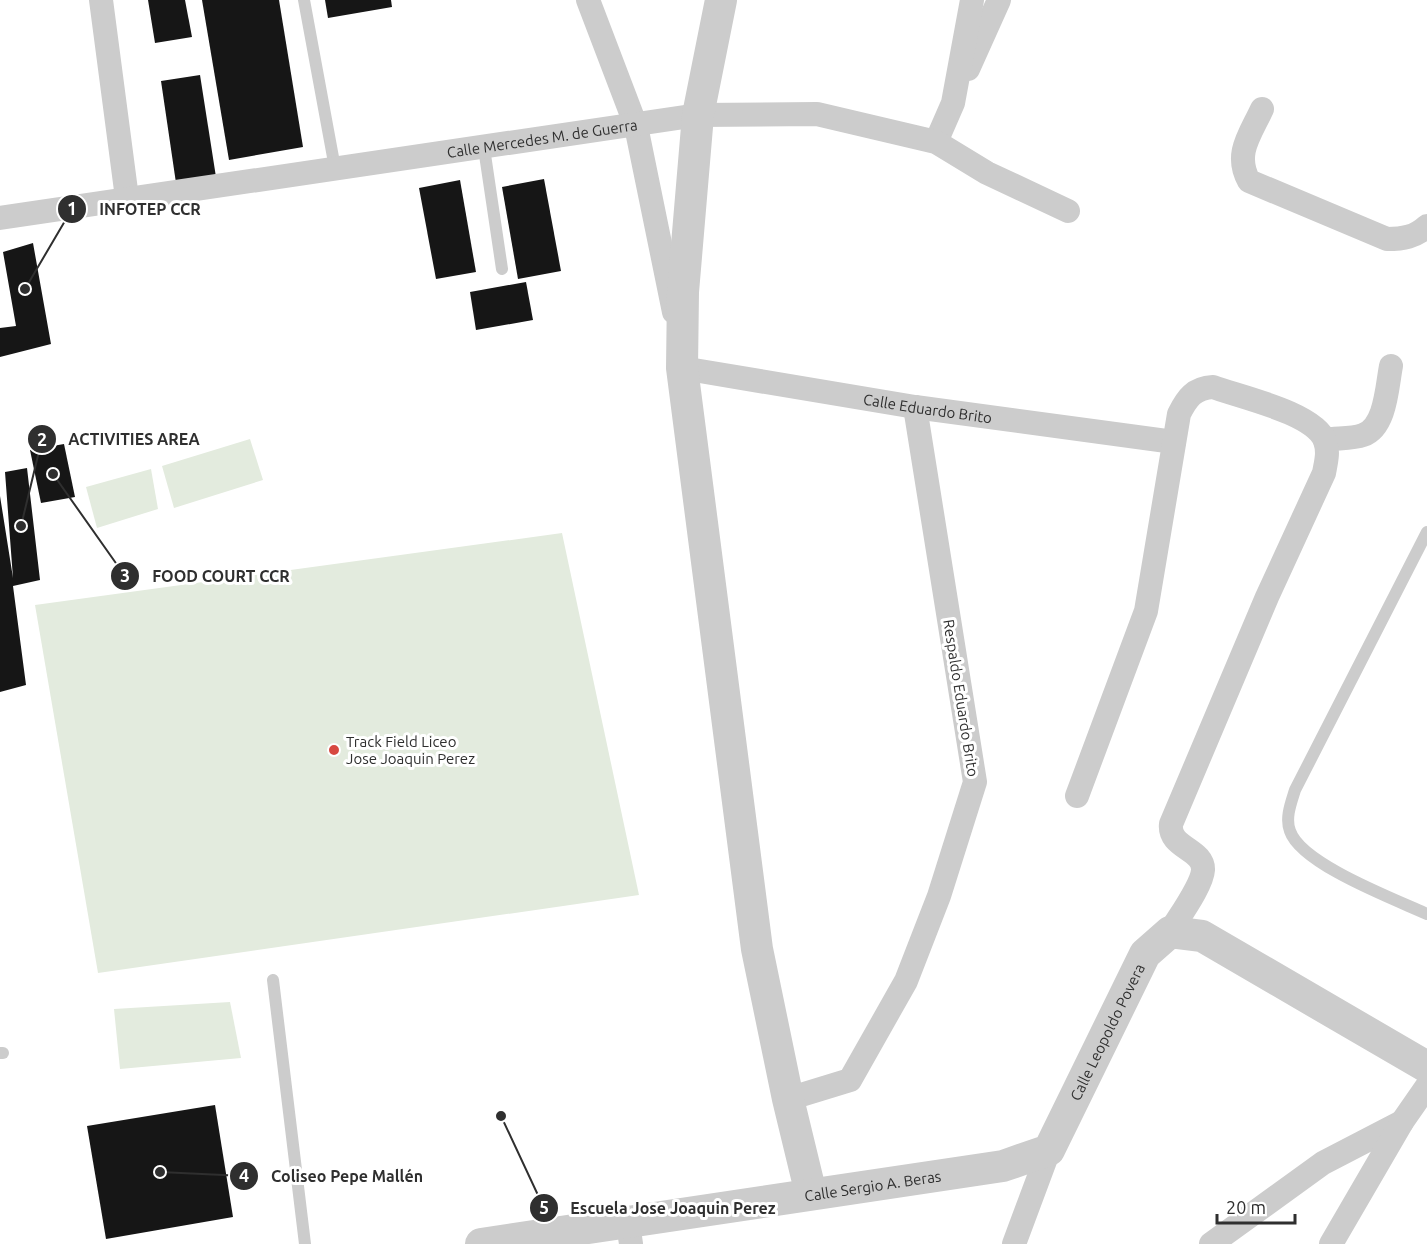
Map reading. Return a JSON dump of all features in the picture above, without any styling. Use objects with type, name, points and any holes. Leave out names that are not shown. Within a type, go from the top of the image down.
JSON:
[{"type":"street","points":[[101,0],[127,198]]},
{"type":"street","points":[[588,0],[636,126],[682,359],[757,949],[788,1099],[811,1194]]},
{"type":"street","points":[[682,359],[683,292],[698,115],[721,0]]},
{"type":"street","points":[[953,103],[972,0]]},
{"type":"street","points":[[936,142],[999,0]]},
{"type":"street","points":[[1262,110],[1242,150],[1242,168],[1249,180],[1387,239],[1404,239],[1419,233],[1427,226]]},
{"type":"street","name":"Calle Mercedes M. de Guerra","points":[[0,218],[636,126],[698,115],[817,114],[936,142],[987,173],[1068,211]]},
{"type":"street","name":"Calle Eduardo Brito","points":[[682,359],[915,407],[1174,442]]},
{"type":"street","points":[[1325,440],[1363,436],[1370,431],[1379,420],[1391,366]]},
{"type":"street","points":[[1077,796],[1146,611],[1179,414],[1186,400],[1203,387],[1213,387],[1306,420],[1325,440],[1328,454],[1324,473],[1267,597],[1171,824],[1170,832],[1174,840],[1201,862],[1203,869],[1201,879],[1170,932],[1202,936],[1427,1067]]},
{"type":"street","name":"Respaldo Eduardo Brito","points":[[788,1099],[850,1080],[906,981],[939,896],[975,782],[915,407]]},
{"type":"street","name":"Calle Leopoldo Povera","points":[[1014,1244],[1049,1150],[1145,954],[1170,932]]},
{"type":"street","points":[[1331,1244],[1402,1122],[1427,1086]]},
{"type":"street","points":[[1211,1244],[1323,1163],[1402,1122]]},
{"type":"street","name":"Calle Sergio A. Beras","points":[[481,1244],[630,1234],[811,1194],[1003,1166],[1049,1150]]},
{"type":"lane","points":[[304,0],[335,168]]},
{"type":"lane","points":[[484,148],[502,268]]},
{"type":"lane","points":[[1427,532],[1295,790],[1288,814],[1289,831],[1300,848],[1319,862],[1427,914]]},
{"type":"lane","points":[[273,980],[305,1244]]},
{"type":"shaded area","points":[[250,439],[263,480],[174,508],[162,466]]},
{"type":"shaded area","points":[[151,469],[158,509],[97,528],[86,487]]},
{"type":"shaded area","name":"Track Field Liceo Jose Joaquin Perez","points":[[562,533],[639,895],[98,973],[35,605]]},
{"type":"shaded area","points":[[230,1002],[241,1058],[120,1069],[114,1009]]},
{"type":"building","points":[[148,0],[185,0],[192,37],[155,43]]},
{"type":"building","points":[[202,0],[279,0],[303,147],[229,160]]},
{"type":"building","points":[[325,0],[391,0],[392,7],[328,18]]},
{"type":"building","points":[[200,75],[216,177],[176,183],[161,81]]},
{"type":"building","points":[[544,179],[561,271],[518,279],[502,187]]},
{"type":"building","points":[[460,180],[476,272],[436,279],[419,188]]},
{"type":"building","points":[[33,243],[51,344],[0,357],[0,328],[16,326],[3,252]]},
{"type":"building","points":[[526,282],[533,320],[476,330],[470,292]]},
{"type":"building","points":[[64,444],[75,497],[41,503],[30,450]]},
{"type":"building","points":[[27,468],[40,580],[13,586],[26,685],[0,692],[0,496],[13,578],[5,472]]},
{"type":"building","points":[[215,1105],[233,1217],[106,1239],[87,1126]]},
{"type":"place","name":"INFOTEP CCR","points":[[25,289]]},
{"type":"place","name":"FOOD COURT CCR","points":[[53,474]]},
{"type":"place","name":"ACTIVITIES AREA","points":[[21,526]]},
{"type":"place","name":"Track Field Liceo Jose Joaquin Perez","points":[[334,750]]},
{"type":"place","name":"Escuela Jose Joaquin Perez","points":[[501,1116]]},
{"type":"place","name":"Coliseo Pepe Mallén","points":[[160,1172]]}]
